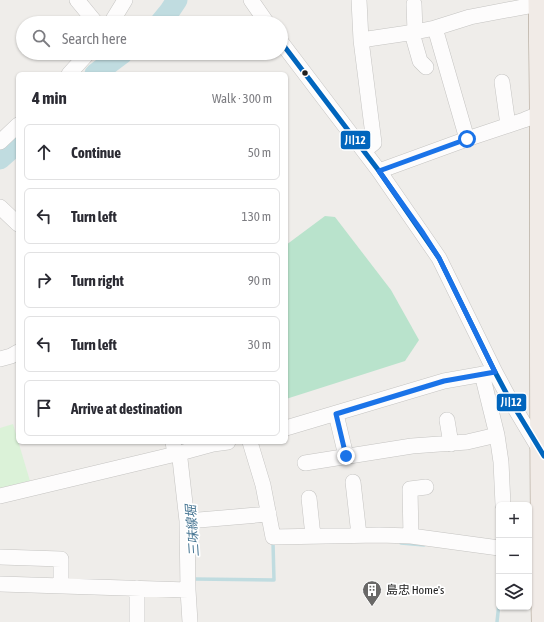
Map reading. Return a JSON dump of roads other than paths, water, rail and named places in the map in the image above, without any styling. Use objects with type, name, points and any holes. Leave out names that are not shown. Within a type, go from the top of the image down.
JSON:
[{"type":"main road","points":[[540,2],[539,114],[541,452],[534,548],[541,622]]},
{"type":"street","points":[[77,0],[90,16]]},
{"type":"street","points":[[115,16],[125,0]]},
{"type":"street","points":[[250,0],[262,16]]},
{"type":"street","points":[[359,0],[361,40],[374,143],[364,151]]},
{"type":"street","points":[[361,40],[435,28],[470,17],[540,2]]},
{"type":"street","points":[[414,4],[414,32],[420,61],[426,67]]},
{"type":"street","points":[[435,28],[467,139]]},
{"type":"street","points":[[288,51],[379,171],[439,258],[488,373],[541,452]]},
{"type":"street","points":[[71,72],[82,60]]},
{"type":"street","points":[[502,82],[508,126]]},
{"type":"street","points":[[379,171],[539,114]]},
{"type":"street","points":[[0,142],[16,128]]},
{"type":"street","points":[[0,207],[16,222]]},
{"type":"street","points":[[0,359],[16,353]]},
{"type":"street","points":[[288,427],[444,381],[488,373]]},
{"type":"street","points":[[488,373],[501,462],[503,502]]},
{"type":"street","points":[[336,414],[346,456]]},
{"type":"street","points":[[447,420],[451,444]]},
{"type":"street","points":[[305,464],[412,446],[467,442],[497,435]]},
{"type":"street","points":[[0,496],[179,450],[212,444]]},
{"type":"street","points":[[251,444],[269,514],[273,537],[359,535],[411,536],[496,547]]},
{"type":"street","points":[[179,450],[187,521],[190,622]]},
{"type":"street","points":[[353,482],[359,535]]},
{"type":"street","points":[[411,536],[410,489],[426,487]]},
{"type":"street","points":[[309,498],[313,536]]},
{"type":"street","points":[[187,521],[269,514]]},
{"type":"street","points":[[0,557],[61,559],[61,586]]},
{"type":"street","points":[[0,584],[188,590]]},
{"type":"street","points":[[137,588],[137,622]]},
{"type":"waterway","points":[[166,16],[177,0]]},
{"type":"waterway","points":[[98,72],[114,60]]},
{"type":"waterway","points":[[0,159],[16,145]]},
{"type":"waterway","points":[[194,579],[274,580],[274,543]]},
{"type":"waterway","points":[[401,543],[424,545]]},
{"type":"waterway","points":[[497,622],[498,610]]},
{"type":"place","name":"島忠 Home's","points":[[372,607]]},
{"type":"water label","name":"三味線堀","points":[[192,531]]}]
